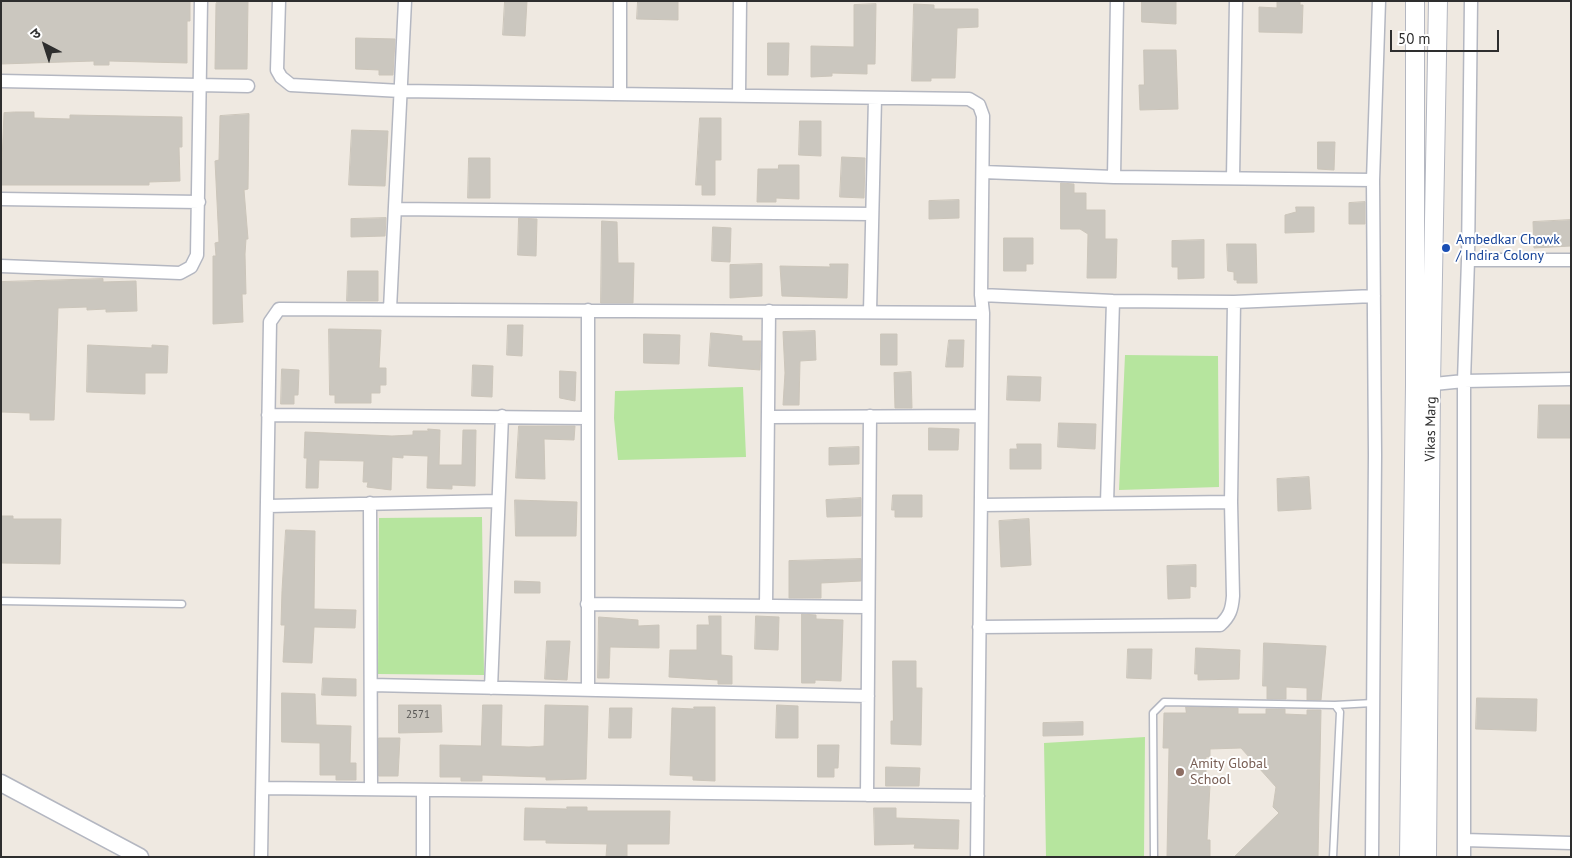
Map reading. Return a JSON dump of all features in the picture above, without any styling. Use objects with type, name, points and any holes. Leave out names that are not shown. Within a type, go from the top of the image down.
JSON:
[{"type":"main road","name":"Vikas Marg","points":[[1415,1],[1423,385],[1427,857]]},
{"type":"main road","name":"Vikas Marg","points":[[1409,857],[1423,385],[1438,1]]},
{"type":"street","points":[[1,266],[180,273],[191,267],[197,255],[199,202],[201,1]]},
{"type":"street","points":[[279,1],[278,70],[285,82],[291,85],[401,91],[969,99],[979,105],[983,116],[981,295],[983,313],[977,857]]},
{"type":"street","points":[[390,308],[405,1]]},
{"type":"street","points":[[620,1],[620,94]]},
{"type":"street","points":[[739,95],[740,1]]},
{"type":"street","points":[[1114,177],[1117,1]]},
{"type":"street","points":[[1233,178],[1236,1]]},
{"type":"street","points":[[1372,857],[1375,465],[1373,180],[1379,1]]},
{"type":"street","points":[[1464,857],[1464,381],[1468,260],[1471,1]]},
{"type":"street","points":[[1,81],[248,86]]},
{"type":"street","points":[[870,312],[875,98]]},
{"type":"street","points":[[983,172],[1114,177],[1373,180]]},
{"type":"street","points":[[1,199],[199,202]]},
{"type":"street","points":[[395,209],[871,214]]},
{"type":"street","points":[[1468,260],[1571,260]]},
{"type":"street","points":[[981,295],[1113,301],[1234,302],[1374,296]]},
{"type":"street","points":[[1107,503],[1113,301]]},
{"type":"street","points":[[979,628],[1220,624],[1228,618],[1232,608],[1231,502],[1234,302]]},
{"type":"street","points":[[261,857],[264,788],[270,322],[275,313],[288,308],[390,308],[983,313]]},
{"type":"street","points":[[588,310],[588,690]]},
{"type":"street","points":[[766,606],[769,311]]},
{"type":"street","points":[[1423,385],[1464,381],[1571,379]]},
{"type":"street","points":[[268,415],[588,418]]},
{"type":"street","points":[[491,688],[502,416]]},
{"type":"street","points":[[769,416],[981,416]]},
{"type":"street","points":[[867,795],[870,416]]},
{"type":"street","points":[[268,506],[498,501]]},
{"type":"street","points":[[981,504],[1231,502]]},
{"type":"street","points":[[370,503],[371,789]]},
{"type":"street","points":[[587,604],[868,607]]},
{"type":"street","points":[[370,685],[868,696]]},
{"type":"street","points":[[1,783],[140,857]]},
{"type":"street","points":[[264,788],[978,796]]},
{"type":"street","points":[[423,790],[423,857]]},
{"type":"street","points":[[1464,840],[1571,843]]},
{"type":"lane","points":[[1,601],[182,604]]},
{"type":"lane","points":[[1154,857],[1153,713],[1161,704],[1164,702],[1335,705],[1373,703]]},
{"type":"lane","points":[[1334,857],[1340,712],[1335,705]]},
{"type":"green space","points":[[1125,355],[1218,356],[1219,487],[1119,490]]},
{"type":"green space","points":[[743,387],[746,457],[618,460],[614,418],[615,391]]},
{"type":"green space","points":[[482,517],[484,675],[378,674],[379,518]]},
{"type":"green space","points":[[1145,737],[1144,857],[1046,857],[1044,743]]},
{"type":"building","points":[[1,1],[190,1],[190,21],[187,21],[187,63],[109,61],[109,65],[94,65],[94,61],[1,64]]},
{"type":"building","points":[[218,1],[248,1],[247,69],[215,69],[216,4]]},
{"type":"building","points":[[505,1],[527,1],[525,36],[503,35]]},
{"type":"building","points":[[638,1],[678,1],[678,20],[637,19]]},
{"type":"building","points":[[1142,1],[1176,1],[1176,24],[1142,22]]},
{"type":"building","points":[[1300,1],[1300,5],[1303,5],[1302,33],[1259,32],[1259,7],[1277,8],[1277,2]]},
{"type":"building","points":[[876,4],[875,64],[867,64],[867,74],[832,73],[832,76],[811,77],[811,46],[854,47],[854,5]]},
{"type":"building","points":[[914,4],[934,5],[934,9],[978,9],[978,27],[957,28],[955,78],[931,78],[931,81],[912,81]]},
{"type":"building","points":[[356,38],[395,39],[393,75],[379,75],[379,70],[356,69]]},
{"type":"building","points":[[768,43],[789,43],[788,75],[768,75]]},
{"type":"building","points":[[1144,50],[1176,50],[1178,109],[1140,110],[1139,85],[1144,85]]},
{"type":"building","points":[[34,112],[34,118],[70,119],[70,115],[182,117],[182,147],[179,147],[180,181],[149,182],[149,185],[1,185],[4,113]]},
{"type":"building","points":[[249,114],[248,189],[244,190],[248,239],[246,239],[245,254],[246,294],[242,294],[243,322],[213,324],[213,256],[216,256],[215,243],[219,242],[215,161],[219,160],[220,116]]},
{"type":"building","points":[[700,118],[721,118],[721,160],[715,160],[715,195],[702,195],[702,185],[696,185]]},
{"type":"building","points":[[800,121],[821,121],[821,156],[799,155]]},
{"type":"building","points":[[352,130],[388,131],[385,186],[349,185]]},
{"type":"building","points":[[1318,142],[1335,142],[1334,170],[1318,169]]},
{"type":"building","points":[[842,157],[865,158],[864,198],[840,197]]},
{"type":"building","points":[[469,158],[490,158],[490,198],[468,198]]},
{"type":"building","points":[[779,165],[799,165],[799,199],[776,198],[776,202],[757,202],[758,169],[778,169]]},
{"type":"building","points":[[1061,183],[1074,184],[1074,193],[1086,193],[1086,210],[1105,210],[1105,239],[1117,239],[1116,278],[1087,278],[1088,234],[1080,229],[1061,229]]},
{"type":"building","points":[[959,200],[959,218],[929,219],[929,201]]},
{"type":"building","points":[[1365,202],[1365,224],[1349,224],[1349,203]]},
{"type":"building","points":[[1296,207],[1314,207],[1314,232],[1285,233],[1285,215],[1296,212]]},
{"type":"building","points":[[386,218],[385,236],[351,237],[351,219]]},
{"type":"building","points":[[519,218],[537,219],[536,256],[518,255]]},
{"type":"building","points":[[1571,220],[1571,246],[1534,248],[1533,222]]},
{"type":"building","points":[[602,221],[617,222],[618,263],[634,263],[633,303],[601,303]]},
{"type":"building","points":[[713,227],[731,228],[730,262],[712,261]]},
{"type":"building","points":[[1004,238],[1033,238],[1033,264],[1026,264],[1026,271],[1004,271]]},
{"type":"building","points":[[1204,240],[1204,278],[1178,279],[1178,267],[1172,267],[1172,241]]},
{"type":"building","points":[[1227,244],[1256,244],[1257,283],[1237,283],[1237,280],[1234,280],[1234,272],[1228,271]]},
{"type":"building","points":[[762,264],[762,296],[730,298],[730,265]]},
{"type":"building","points":[[830,264],[848,264],[847,298],[782,296],[780,266],[830,267]]},
{"type":"building","points":[[348,271],[378,271],[378,301],[347,301]]},
{"type":"building","points":[[103,279],[103,282],[136,281],[137,311],[106,312],[106,309],[87,310],[87,307],[58,308],[54,420],[30,420],[30,413],[1,412],[1,282]]},
{"type":"building","points":[[508,325],[523,325],[522,356],[507,355]]},
{"type":"building","points":[[329,329],[381,330],[379,368],[386,368],[386,385],[380,385],[380,393],[371,393],[371,403],[335,403],[335,395],[330,395]]},
{"type":"building","points":[[815,331],[816,360],[800,361],[799,405],[783,405],[785,373],[783,332]]},
{"type":"building","points":[[711,333],[742,336],[742,341],[761,341],[760,370],[709,366]]},
{"type":"building","points":[[644,334],[680,335],[679,364],[644,363]]},
{"type":"building","points":[[881,334],[897,334],[897,365],[881,365]]},
{"type":"building","points":[[949,340],[964,340],[963,367],[946,367]]},
{"type":"building","points":[[88,345],[152,348],[152,345],[168,346],[167,373],[145,373],[145,394],[87,392]]},
{"type":"building","points":[[473,365],[493,366],[492,397],[472,396]]},
{"type":"building","points":[[282,369],[299,370],[298,395],[294,395],[294,404],[281,404]]},
{"type":"building","points":[[560,371],[576,372],[575,401],[560,398]]},
{"type":"building","points":[[911,372],[912,408],[895,408],[894,373]]},
{"type":"building","points":[[1008,376],[1041,377],[1040,401],[1007,400]]},
{"type":"building","points":[[1539,405],[1571,405],[1571,438],[1538,438]]},
{"type":"building","points":[[1059,423],[1096,424],[1095,449],[1058,447]]},
{"type":"building","points":[[519,426],[575,426],[574,440],[544,439],[545,479],[516,478]]},
{"type":"building","points":[[929,428],[959,429],[958,450],[929,450]]},
{"type":"building","points":[[428,429],[440,430],[439,465],[462,465],[463,430],[476,430],[475,486],[452,485],[452,489],[427,488],[428,456],[403,455],[403,458],[392,457],[391,490],[367,487],[368,482],[363,482],[364,461],[319,460],[318,488],[306,488],[307,458],[304,458],[305,432],[392,436],[413,435],[413,431],[428,431]]},
{"type":"building","points":[[1017,444],[1041,444],[1041,469],[1010,469],[1010,449],[1017,449]]},
{"type":"building","points":[[859,447],[859,464],[829,465],[829,448]]},
{"type":"building","points":[[1309,477],[1311,509],[1278,511],[1277,479]]},
{"type":"building","points":[[893,495],[922,495],[922,517],[895,517],[895,510],[892,510]]},
{"type":"building","points":[[861,498],[861,516],[827,517],[826,500]]},
{"type":"building","points":[[515,500],[577,502],[576,536],[516,536]]},
{"type":"building","points":[[1,516],[13,516],[13,519],[61,519],[60,564],[1,563]]},
{"type":"building","points":[[1029,519],[1031,565],[1001,567],[999,521]]},
{"type":"building","points":[[286,530],[315,531],[314,609],[356,610],[355,628],[314,627],[312,663],[283,662],[285,625],[281,625]]},
{"type":"building","points":[[861,559],[861,581],[821,583],[821,598],[789,598],[789,561]]},
{"type":"building","points":[[1196,565],[1196,587],[1190,586],[1190,598],[1168,599],[1167,566]]},
{"type":"building","points":[[515,581],[540,582],[540,593],[515,593]]},
{"type":"building","points":[[802,614],[816,615],[816,619],[843,620],[841,681],[815,680],[815,683],[802,683]]},
{"type":"building","points":[[709,616],[721,616],[721,655],[732,656],[732,684],[718,684],[718,680],[669,677],[670,650],[697,650],[697,625],[709,625]]},
{"type":"building","points":[[756,616],[779,617],[778,650],[755,649]]},
{"type":"building","points":[[599,617],[638,620],[638,626],[659,625],[659,648],[610,647],[609,678],[598,678]]},
{"type":"building","points":[[547,641],[570,641],[567,680],[545,679]]},
{"type":"building","points":[[1264,643],[1326,646],[1321,700],[1307,700],[1307,688],[1286,687],[1286,699],[1267,699],[1267,686],[1263,686]]},
{"type":"building","points":[[1196,648],[1240,650],[1239,679],[1198,680],[1198,674],[1195,674]]},
{"type":"building","points":[[1128,649],[1152,649],[1151,679],[1127,678]]},
{"type":"building","points":[[893,661],[916,661],[916,688],[922,688],[921,745],[891,744]]},
{"type":"building","points":[[323,678],[356,679],[356,696],[322,695]]},
{"type":"building","points":[[282,693],[315,694],[316,725],[351,726],[350,763],[356,763],[356,780],[336,780],[336,775],[320,775],[320,743],[282,742]]},
{"type":"building","points":[[1477,698],[1537,699],[1536,731],[1476,729]]},
{"type":"building","points":[[399,705],[441,705],[442,732],[399,733]]},
{"type":"building","points":[[483,705],[502,705],[501,746],[529,747],[544,746],[545,705],[588,706],[586,779],[546,780],[546,777],[482,775],[482,781],[461,781],[461,777],[440,777],[440,745],[481,746]]},
{"type":"building","points":[[777,705],[798,706],[798,738],[776,738]]},
{"type":"building","points":[[694,707],[715,707],[715,781],[693,780],[693,776],[670,775],[672,708],[694,709]]},
{"type":"building","points":[[1186,707],[1238,708],[1238,714],[1266,714],[1266,709],[1285,709],[1285,714],[1307,715],[1307,710],[1321,710],[1318,857],[1234,857],[1279,813],[1273,807],[1276,787],[1241,748],[1210,749],[1210,757],[1206,757],[1206,785],[1210,785],[1207,840],[1210,840],[1210,857],[1167,857],[1169,748],[1163,748],[1164,713],[1186,713]]},
{"type":"building","points":[[610,708],[632,708],[631,738],[609,738]]},
{"type":"building","points":[[1083,722],[1083,735],[1043,736],[1043,723]]},
{"type":"building","points":[[379,738],[400,738],[398,776],[379,776]]},
{"type":"building","points":[[818,745],[839,745],[838,768],[834,768],[834,777],[818,777]]},
{"type":"building","points":[[886,767],[920,768],[919,786],[886,786]]},
{"type":"building","points":[[567,807],[587,807],[587,811],[670,811],[669,844],[627,844],[627,857],[606,857],[607,844],[546,843],[546,840],[524,840],[525,808],[567,809]]},
{"type":"building","points":[[874,808],[896,808],[896,818],[959,820],[958,849],[914,848],[915,844],[875,845]]},
{"type":"place","name":"Ambedkar Chowk / Indira Colony","points":[[1446,248]]},
{"type":"place","name":"Amity Global School","points":[[1180,772]]}]
